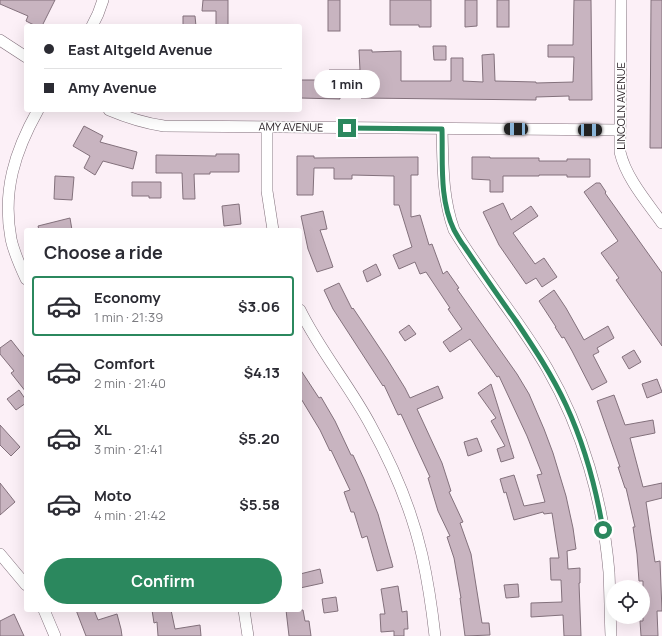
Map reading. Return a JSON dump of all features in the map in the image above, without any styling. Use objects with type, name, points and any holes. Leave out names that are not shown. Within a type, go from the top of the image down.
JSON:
[{"type":"street","points":[[93,24],[102,6],[103,0]]},
{"type":"street","name":"LINCOLN AVENUE","points":[[621,0],[620,152],[623,163],[636,185],[662,223]]},
{"type":"street","points":[[0,40],[24,56]]},
{"type":"street","points":[[24,274],[11,240],[8,220],[8,195],[17,154],[37,112]]},
{"type":"street","name":"AMY AVENUE","points":[[114,112],[144,124],[164,126],[620,130]]},
{"type":"street","points":[[267,127],[267,191],[273,228]]},
{"type":"street","points":[[442,129],[443,186],[446,205],[454,230],[547,368],[566,404],[584,452],[598,501],[603,530],[608,572],[611,636]]},
{"type":"street","points":[[302,314],[322,350],[357,402],[371,426],[398,482],[408,507],[422,554],[435,636]]},
{"type":"street","points":[[0,554],[24,583]]},
{"type":"street","points":[[45,612],[55,636]]},
{"type":"street","points":[[244,612],[248,636]]},
{"type":"building","points":[[0,0],[55,0],[43,24],[32,24],[26,21],[28,16],[0,4]]},
{"type":"building","points":[[203,0],[228,0],[228,24],[216,24],[216,11],[202,11]]},
{"type":"building","points":[[328,0],[340,0],[340,31],[328,31]]},
{"type":"building","points":[[390,0],[431,0],[431,27],[419,27],[419,25],[390,25]]},
{"type":"building","points":[[465,0],[477,0],[477,26],[465,27]]},
{"type":"building","points":[[497,0],[509,0],[509,27],[497,27]]},
{"type":"building","points":[[574,0],[591,0],[592,100],[569,100],[569,96],[536,97],[536,100],[361,98],[361,88],[340,88],[340,99],[302,98],[302,80],[329,80],[329,70],[360,70],[359,50],[372,50],[372,52],[401,51],[401,81],[451,81],[451,58],[463,58],[463,81],[483,82],[482,55],[494,54],[495,81],[536,83],[573,82],[574,57],[548,57],[548,45],[573,45]]},
{"type":"building","points":[[651,0],[662,0],[662,148],[650,148]]},
{"type":"building","points":[[183,16],[195,16],[196,24],[183,24]]},
{"type":"building","points":[[433,46],[446,46],[446,60],[434,60]]},
{"type":"building","points":[[84,126],[103,136],[100,142],[137,152],[133,169],[103,161],[95,175],[84,168],[90,156],[73,146]]},
{"type":"building","points":[[216,154],[239,154],[239,172],[210,172],[210,174],[194,174],[195,199],[183,199],[182,173],[156,173],[156,155],[216,156]]},
{"type":"building","points":[[297,156],[314,156],[314,158],[418,157],[418,175],[411,175],[411,217],[420,215],[429,245],[432,244],[443,274],[447,271],[459,288],[457,289],[517,374],[529,394],[553,453],[566,496],[576,549],[567,551],[568,569],[580,568],[579,583],[581,636],[564,636],[563,615],[531,617],[531,603],[562,602],[561,580],[551,580],[550,558],[559,558],[552,513],[544,514],[543,512],[514,520],[506,492],[504,493],[500,479],[514,475],[524,506],[545,502],[537,475],[542,474],[527,436],[499,376],[497,377],[470,339],[450,352],[443,342],[462,329],[448,309],[450,308],[426,272],[420,274],[415,262],[399,269],[393,255],[412,247],[399,205],[394,205],[394,176],[352,175],[352,179],[334,179],[334,168],[314,168],[313,195],[297,195]]},
{"type":"building","points":[[472,157],[539,158],[539,161],[590,159],[590,177],[567,177],[567,175],[503,176],[503,192],[490,192],[490,180],[472,179]]},
{"type":"building","points":[[55,176],[74,177],[72,200],[54,199]]},
{"type":"building","points":[[132,182],[161,182],[161,198],[132,196]]},
{"type":"building","points":[[596,183],[600,183],[606,192],[605,193],[662,273],[662,346],[616,280],[619,278],[601,253],[618,241],[584,192]]},
{"type":"building","points":[[503,203],[511,220],[531,206],[538,216],[513,233],[535,264],[544,258],[557,277],[542,287],[536,278],[526,284],[499,245],[483,212]]},
{"type":"building","points":[[239,204],[241,224],[224,226],[222,206]]},
{"type":"building","points":[[323,211],[327,229],[320,230],[333,267],[317,272],[308,249],[301,216]]},
{"type":"building","points":[[70,218],[72,228],[38,228],[38,226]]},
{"type":"building","points":[[376,264],[381,275],[367,282],[363,271]]},
{"type":"building","points":[[339,283],[352,309],[353,308],[387,359],[410,398],[438,386],[443,398],[417,409],[442,463],[451,491],[449,492],[463,522],[460,523],[471,554],[482,623],[489,623],[490,635],[465,636],[461,598],[454,558],[447,537],[450,536],[438,511],[428,478],[430,477],[401,414],[398,415],[384,385],[383,386],[333,309],[324,290]]},
{"type":"building","points":[[554,290],[584,340],[608,326],[614,338],[597,348],[599,352],[593,355],[607,382],[592,390],[564,337],[562,338],[539,301]]},
{"type":"building","points":[[409,325],[416,334],[405,341],[399,332]]},
{"type":"building","points":[[11,340],[24,356],[24,389],[11,373],[14,371],[0,354],[0,348]]},
{"type":"building","points":[[634,350],[641,362],[629,369],[622,357]]},
{"type":"building","points":[[302,372],[319,398],[321,397],[335,421],[351,455],[353,455],[378,514],[393,567],[377,571],[367,536],[362,538],[354,512],[351,512],[344,492],[350,490],[320,430],[302,400]]},
{"type":"building","points":[[657,379],[662,392],[647,398],[642,384]]},
{"type":"building","points":[[491,384],[514,458],[501,462],[497,449],[505,446],[491,421],[496,418],[478,393]]},
{"type":"building","points":[[19,390],[24,397],[24,404],[16,410],[7,399]]},
{"type":"building","points":[[614,395],[625,425],[653,420],[655,433],[630,438],[643,487],[662,483],[662,498],[646,502],[655,562],[660,561],[662,611],[657,611],[658,636],[641,636],[640,624],[650,624],[650,580],[639,580],[633,527],[635,527],[626,488],[597,401]]},
{"type":"building","points":[[0,425],[20,447],[11,456],[0,445]]},
{"type":"building","points":[[477,438],[482,451],[468,456],[464,442]]},
{"type":"building","points":[[0,483],[15,502],[0,515]]},
{"type":"building","points":[[320,569],[323,583],[302,588],[302,574]]},
{"type":"building","points":[[518,584],[519,597],[506,598],[504,585]]},
{"type":"building","points":[[398,586],[402,612],[407,611],[408,629],[404,629],[404,636],[394,636],[394,631],[381,632],[380,614],[385,614],[381,589]]},
{"type":"building","points":[[336,597],[338,611],[324,613],[322,599]]},
{"type":"building","points":[[303,610],[305,621],[309,621],[311,636],[289,636],[286,612],[302,612]]},
{"type":"building","points":[[77,612],[95,612],[98,620],[117,614],[122,636],[86,636]]},
{"type":"building","points":[[152,612],[171,612],[175,629],[200,625],[201,636],[158,636],[157,622],[154,623]]},
{"type":"building","points":[[14,614],[24,636],[0,636],[0,621]]},
{"type":"route","points":[[347,128],[442,129],[443,186],[446,205],[454,230],[536,350],[566,404],[575,425],[592,479],[603,530]]}]
